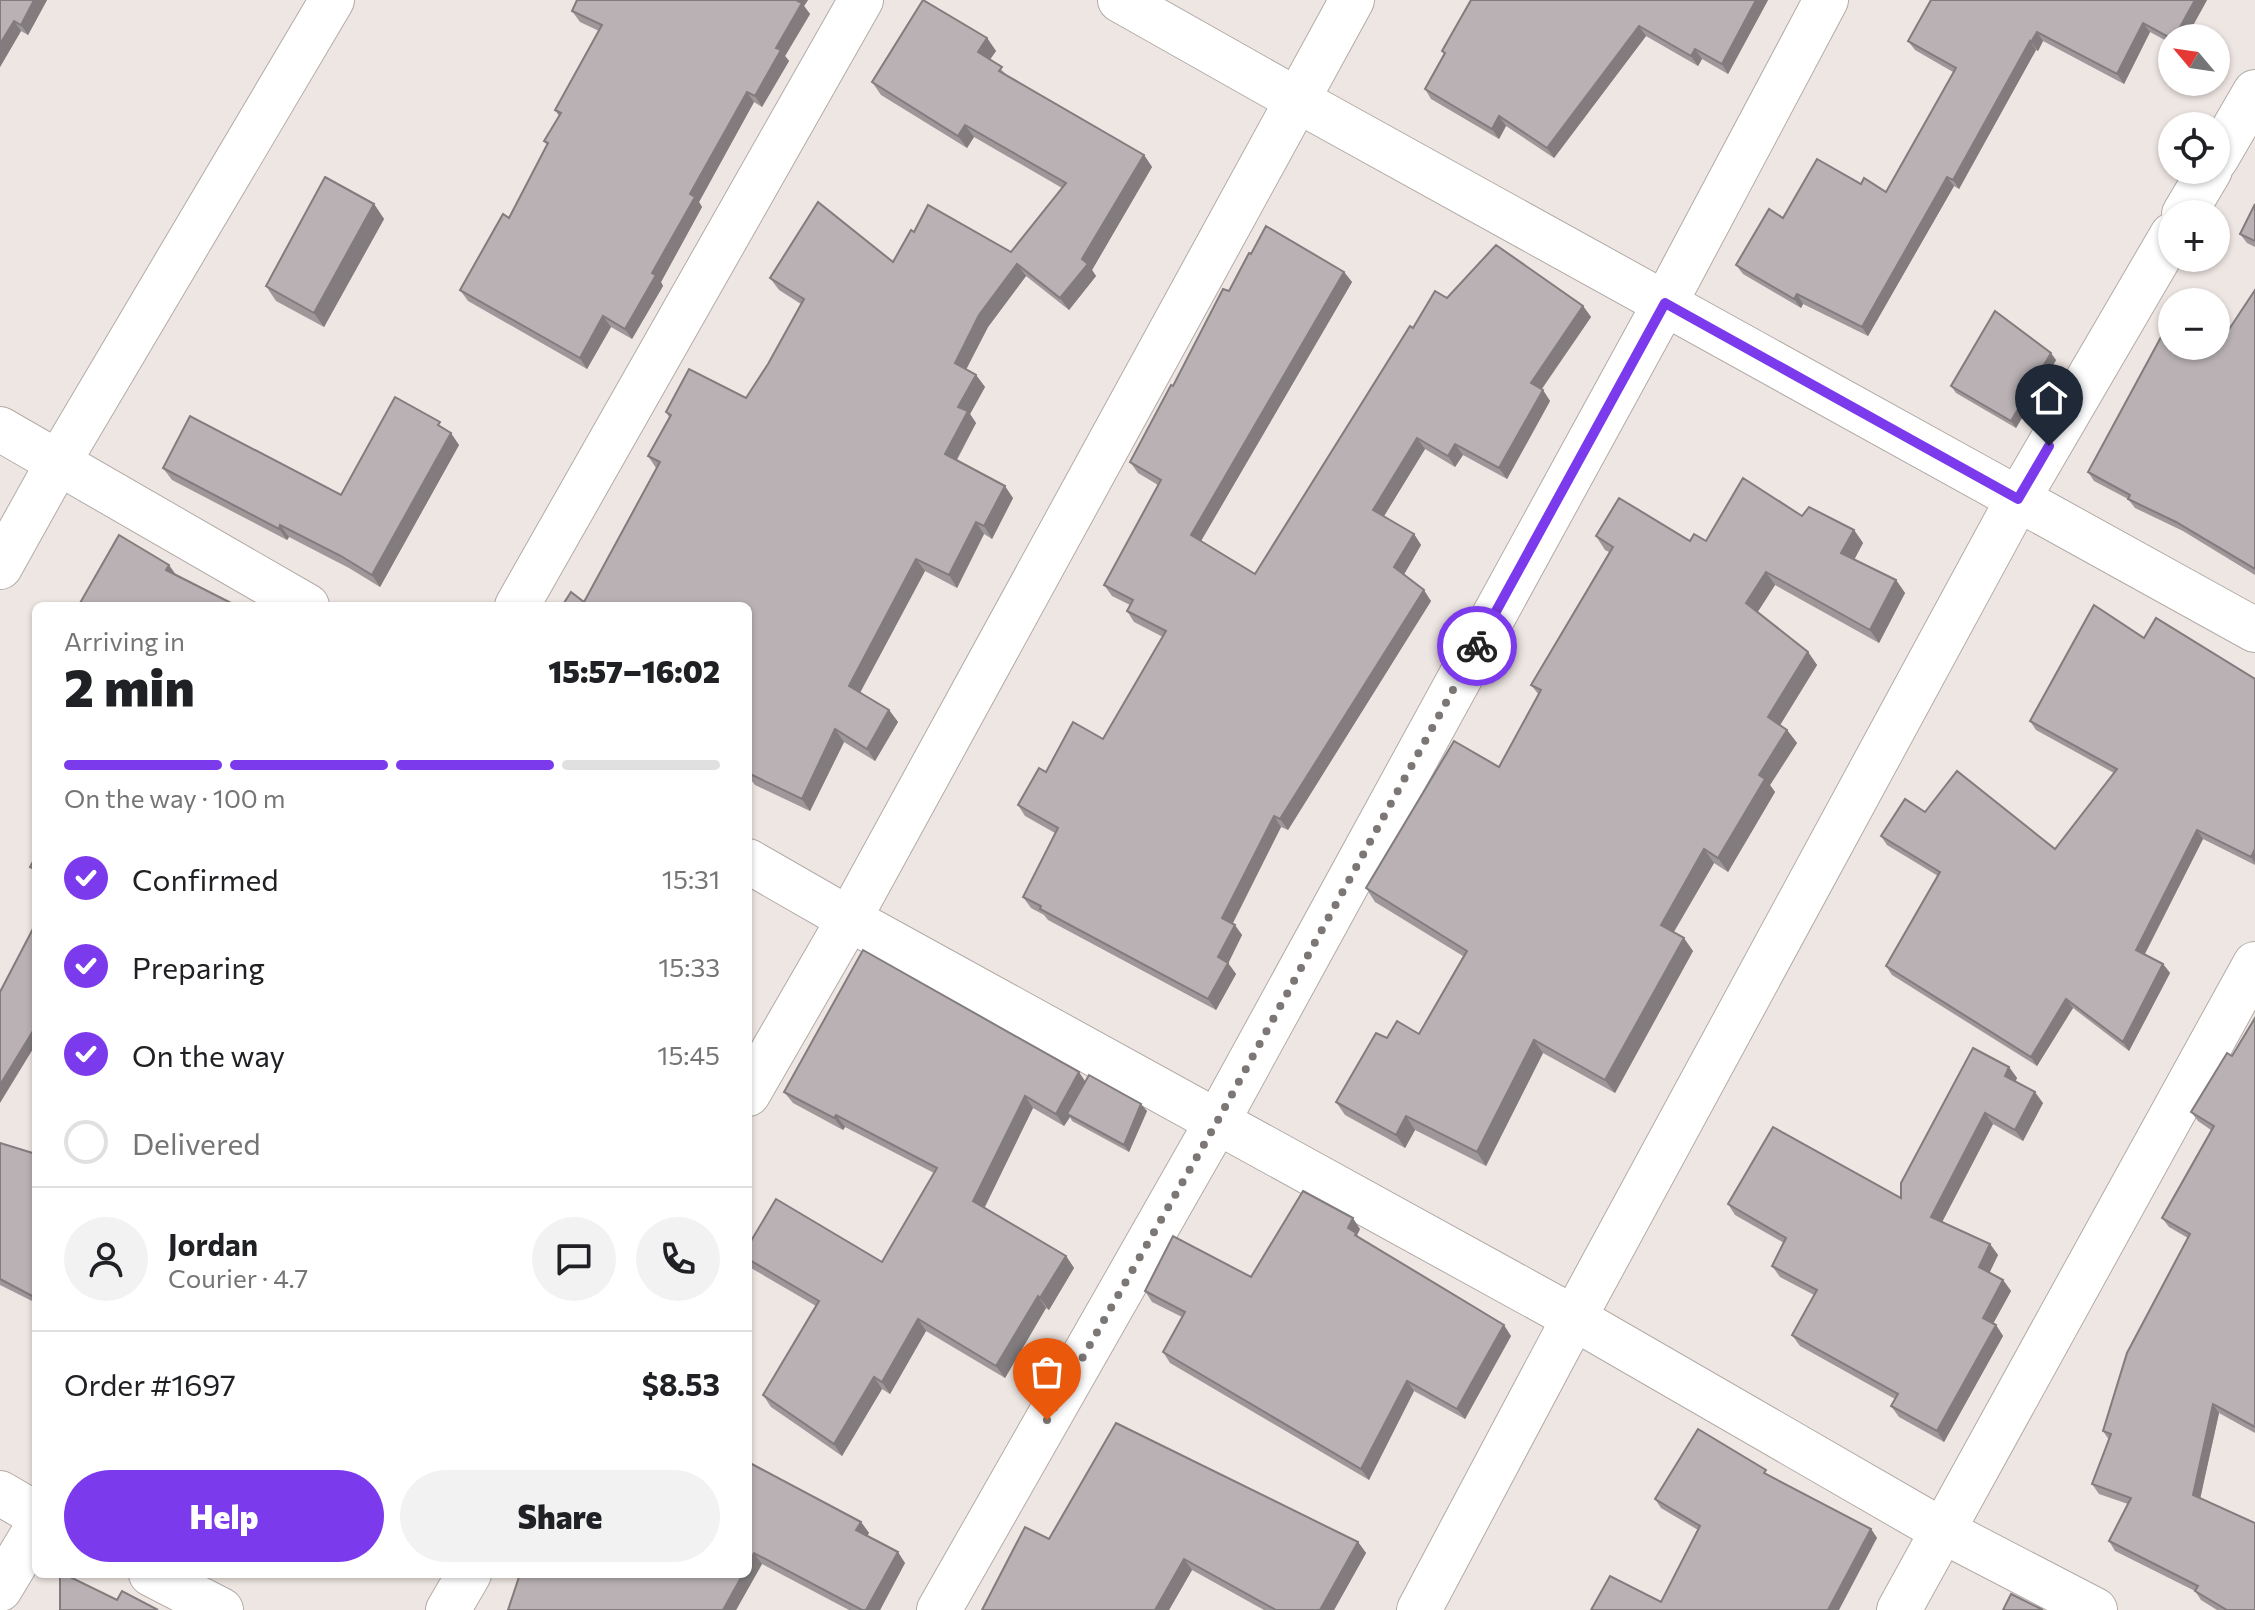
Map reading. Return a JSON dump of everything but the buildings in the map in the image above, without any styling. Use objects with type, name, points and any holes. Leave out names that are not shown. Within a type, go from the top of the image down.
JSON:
[{"type":"street","points":[[0,567],[59,461],[332,0]]},
{"type":"street","points":[[519,602],[861,0]]},
{"type":"street","points":[[1120,0],[2255,630]]},
{"type":"street","points":[[752,1087],[849,919],[1352,0]]},
{"type":"street","points":[[939,1610],[1218,1120],[1665,303],[1826,0]]},
{"type":"street","points":[[2230,135],[2255,92]]},
{"type":"street","points":[[1419,1610],[2018,499],[2158,259]]},
{"type":"street","points":[[0,429],[300,602]]},
{"type":"street","points":[[752,863],[1574,1318],[1943,1531],[2095,1610]]},
{"type":"street","points":[[1899,1610],[2255,964]]},
{"type":"street","points":[[0,1493],[32,1512]]},
{"type":"street","points":[[0,1589],[32,1536]]},
{"type":"street","points":[[159,1578],[221,1610]]},
{"type":"street","points":[[448,1610],[467,1578]]},
{"type":"way so far","points":[[1047,1420],[1218,1120],[1477,646]]},
{"type":"route","points":[[1477,646],[1665,303],[2018,499],[2049,446]]}]
